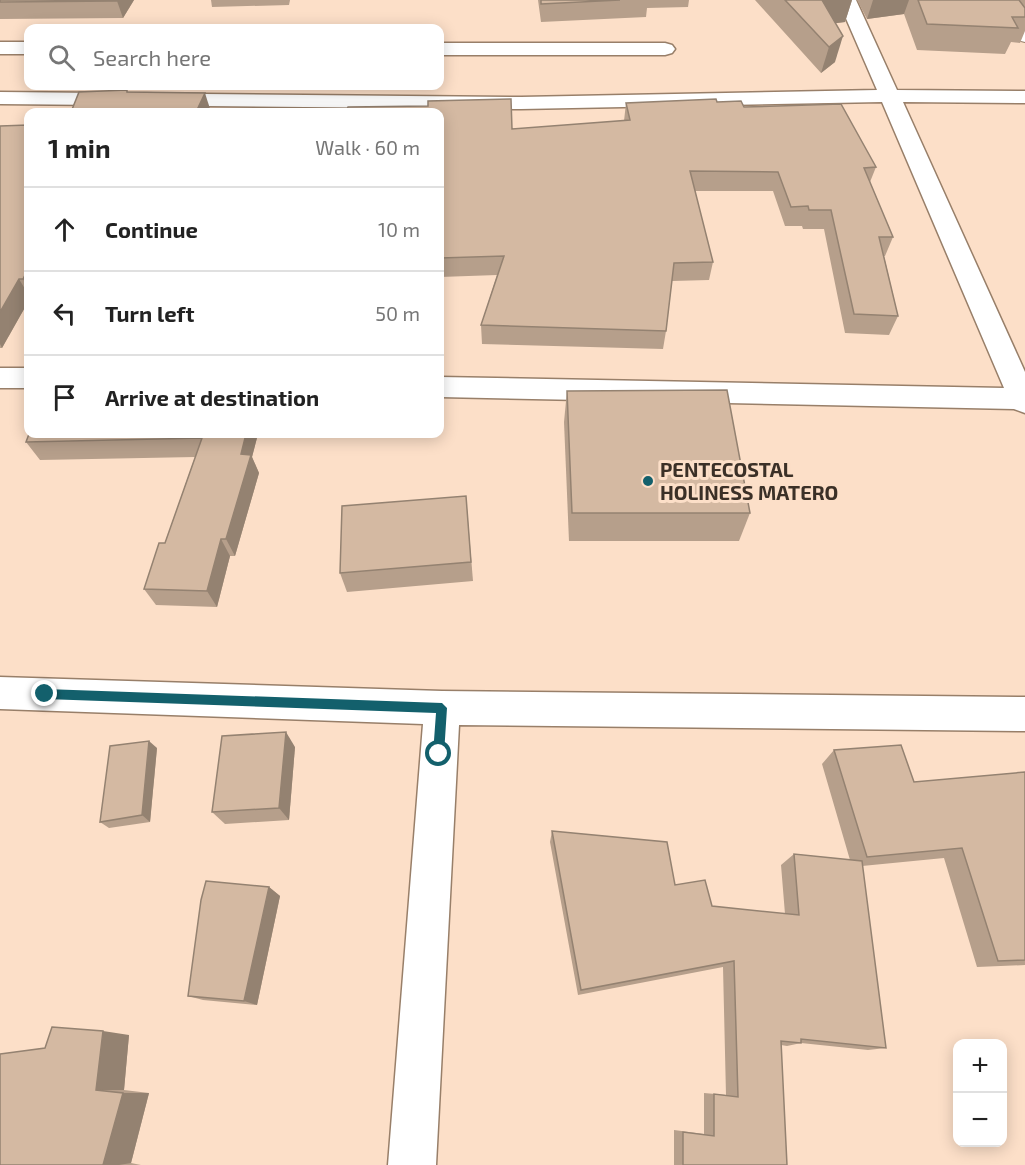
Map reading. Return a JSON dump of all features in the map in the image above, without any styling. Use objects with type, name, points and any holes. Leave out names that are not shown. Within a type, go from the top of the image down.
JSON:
[{"type":"street","points":[[444,387],[1024,401],[847,0]]},
{"type":"street","points":[[0,48],[24,48]]},
{"type":"street","points":[[444,49],[665,49]]},
{"type":"street","points":[[0,98],[521,103],[891,96],[1025,97]]},
{"type":"street","points":[[0,378],[24,378]]},
{"type":"street","points":[[0,693],[442,708],[1025,714]]},
{"type":"street","points":[[412,1165],[442,708]]},
{"type":"lane","points":[[996,0],[1025,39]]},
{"type":"building","points":[[0,0],[118,0],[0,2]]},
{"type":"building","points":[[541,0],[620,0],[541,4]]},
{"type":"building","points":[[785,0],[822,0],[843,36],[829,47]]},
{"type":"building","points":[[918,0],[1019,0],[1025,8],[1025,17],[1012,17],[1018,28],[927,24]]},
{"type":"building","points":[[127,90],[127,92],[205,93],[198,108],[73,108],[79,92]]},
{"type":"building","points":[[511,99],[512,129],[630,120],[626,103],[716,99],[717,102],[741,101],[744,107],[841,104],[876,167],[864,168],[893,237],[879,237],[898,316],[854,314],[831,210],[809,210],[808,206],[791,207],[778,172],[690,171],[713,262],[674,263],[666,331],[481,325],[504,256],[444,258],[444,108],[348,108],[428,106],[428,101]]},
{"type":"building","points":[[24,125],[24,277],[19,279],[0,312],[0,126]]},
{"type":"building","name":"PENTECOSTAL HOLINESS MATERO","points":[[727,390],[750,513],[572,513],[567,391]]},
{"type":"building","points":[[28,438],[202,438],[26,442]]},
{"type":"building","points":[[202,438],[245,438],[241,454],[251,455],[226,539],[221,539],[207,591],[144,589],[159,543],[165,543]]},
{"type":"building","points":[[466,496],[471,562],[340,573],[342,506]]},
{"type":"building","points":[[286,732],[279,808],[212,812],[222,736]]},
{"type":"building","points":[[149,741],[142,815],[100,822],[110,746]]},
{"type":"building","points":[[901,745],[914,782],[1025,772],[1025,960],[998,961],[962,848],[867,857],[834,750]]},
{"type":"building","points":[[552,831],[667,842],[675,885],[705,880],[712,906],[799,915],[794,854],[862,861],[886,1048],[801,1039],[801,1043],[781,1041],[787,1165],[683,1165],[683,1132],[714,1136],[714,1094],[738,1097],[734,961],[581,990]]},
{"type":"building","points":[[206,881],[269,887],[244,1001],[188,996],[201,900]]},
{"type":"building","points":[[52,1027],[103,1031],[96,1090],[123,1093],[103,1165],[0,1165],[0,1054],[45,1048]]},
{"type":"place","name":"PENTECOSTAL HOLINESS MATERO","points":[[648,481]]},
{"type":"route","points":[[45,694],[442,708],[439,754]]}]
